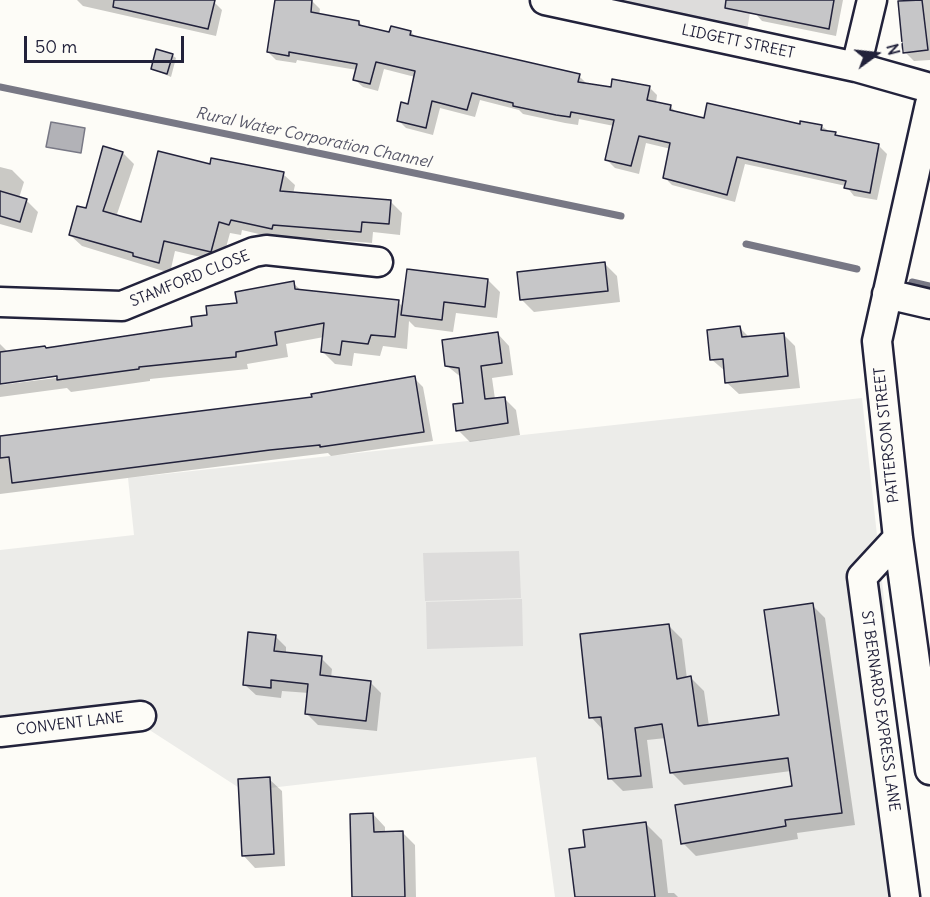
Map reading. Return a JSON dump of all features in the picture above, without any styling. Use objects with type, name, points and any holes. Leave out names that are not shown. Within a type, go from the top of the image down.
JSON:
[{"type":"street","name":"LIDGETT STREET","points":[[545,0],[856,68],[930,88]]},
{"type":"street","points":[[856,68],[872,0]]},
{"type":"street","name":"PATTERSON STREET","points":[[930,104],[877,341],[898,538],[930,770]]},
{"type":"street","name":"STAMFORD CLOSE","points":[[0,302],[122,306],[266,250],[378,262]]},
{"type":"street","points":[[887,294],[930,304]]},
{"type":"street","name":"ST BERNARDS EXPRESS LANE","points":[[898,538],[862,577],[905,897]]},
{"type":"street","name":"CONVENT LANE","points":[[0,732],[141,716]]},
{"type":"shaded area","points":[[545,0],[752,0],[745,43]]},
{"type":"shaded area","points":[[51,122],[85,128],[81,153],[46,147]]},
{"type":"shaded area","points":[[862,398],[901,755],[922,897],[555,897],[536,757],[244,791],[148,729],[145,711],[0,718],[0,550],[134,535],[128,478]]},
{"type":"shaded area","points":[[519,551],[521,598],[425,601],[423,553]]},
{"type":"shaded area","points":[[522,599],[523,646],[427,649],[426,602]]},
{"type":"building","points":[[114,0],[215,0],[208,29],[113,7]]},
{"type":"building","points":[[275,0],[312,0],[311,12],[359,21],[359,25],[389,32],[391,26],[411,31],[410,35],[580,74],[578,82],[611,87],[612,79],[650,86],[647,100],[671,105],[670,110],[704,118],[707,103],[800,124],[800,121],[822,125],[821,130],[836,132],[835,135],[879,144],[870,193],[844,188],[846,181],[737,157],[727,195],[663,178],[670,143],[639,136],[631,166],[605,160],[614,120],[571,112],[570,117],[556,115],[513,106],[513,103],[472,93],[467,110],[432,101],[426,128],[397,121],[401,102],[408,104],[415,71],[376,62],[370,84],[353,80],[357,64],[289,52],[289,56],[267,52]]},
{"type":"building","points":[[726,0],[834,0],[829,29],[725,8]]},
{"type":"building","points":[[922,0],[928,50],[903,53],[898,1]]},
{"type":"building","points":[[156,49],[173,54],[167,74],[151,69]]},
{"type":"building","points":[[103,146],[123,152],[103,211],[141,222],[158,151],[210,164],[211,158],[284,172],[280,191],[391,200],[389,224],[362,222],[361,232],[273,225],[272,229],[231,220],[229,225],[219,222],[211,252],[164,241],[159,263],[133,256],[133,253],[69,235],[77,206],[86,208]]},
{"type":"building","points":[[0,191],[27,199],[20,222],[0,216]]},
{"type":"building","points":[[605,262],[608,291],[520,300],[517,272]]},
{"type":"building","points":[[407,269],[488,279],[485,307],[444,302],[442,320],[401,315]]},
{"type":"building","points":[[294,281],[295,289],[399,300],[395,337],[371,335],[368,344],[342,341],[340,355],[321,352],[324,323],[275,332],[277,345],[236,352],[236,357],[139,367],[139,369],[57,380],[57,376],[0,384],[0,352],[45,346],[46,348],[192,326],[191,317],[207,315],[206,306],[237,303],[235,292]]},
{"type":"building","points":[[740,326],[742,337],[784,333],[788,376],[725,383],[723,359],[710,360],[707,330]]},
{"type":"building","points":[[498,332],[502,363],[481,366],[485,399],[505,397],[508,423],[456,431],[453,404],[463,403],[459,368],[445,366],[442,340]]},
{"type":"building","points":[[415,376],[424,432],[320,447],[320,445],[270,450],[12,483],[9,457],[0,458],[0,436],[312,397],[311,394]]},
{"type":"building","points":[[813,603],[842,813],[785,820],[786,826],[681,844],[675,805],[792,786],[788,758],[670,773],[662,724],[635,728],[641,776],[608,779],[601,717],[589,718],[580,634],[669,624],[677,679],[691,676],[698,726],[779,715],[764,610]]},
{"type":"building","points":[[248,632],[276,635],[274,651],[322,656],[320,675],[371,681],[366,721],[305,714],[308,684],[271,680],[271,688],[243,685]]},
{"type":"building","points":[[270,777],[274,854],[242,856],[238,779]]},
{"type":"building","points":[[373,813],[374,832],[403,831],[405,897],[352,897],[350,814]]},
{"type":"building","points":[[646,822],[655,897],[575,897],[569,849],[585,847],[583,830]]},
{"type":"waterway","name":"Rural Water Corporation Channel","points":[[0,87],[621,216]]},
{"type":"waterway","name":"Rural Water Corporation Channel","points":[[746,244],[857,269]]},
{"type":"waterway","name":"Rural Water Corporation Channel","points":[[912,282],[930,286]]}]
